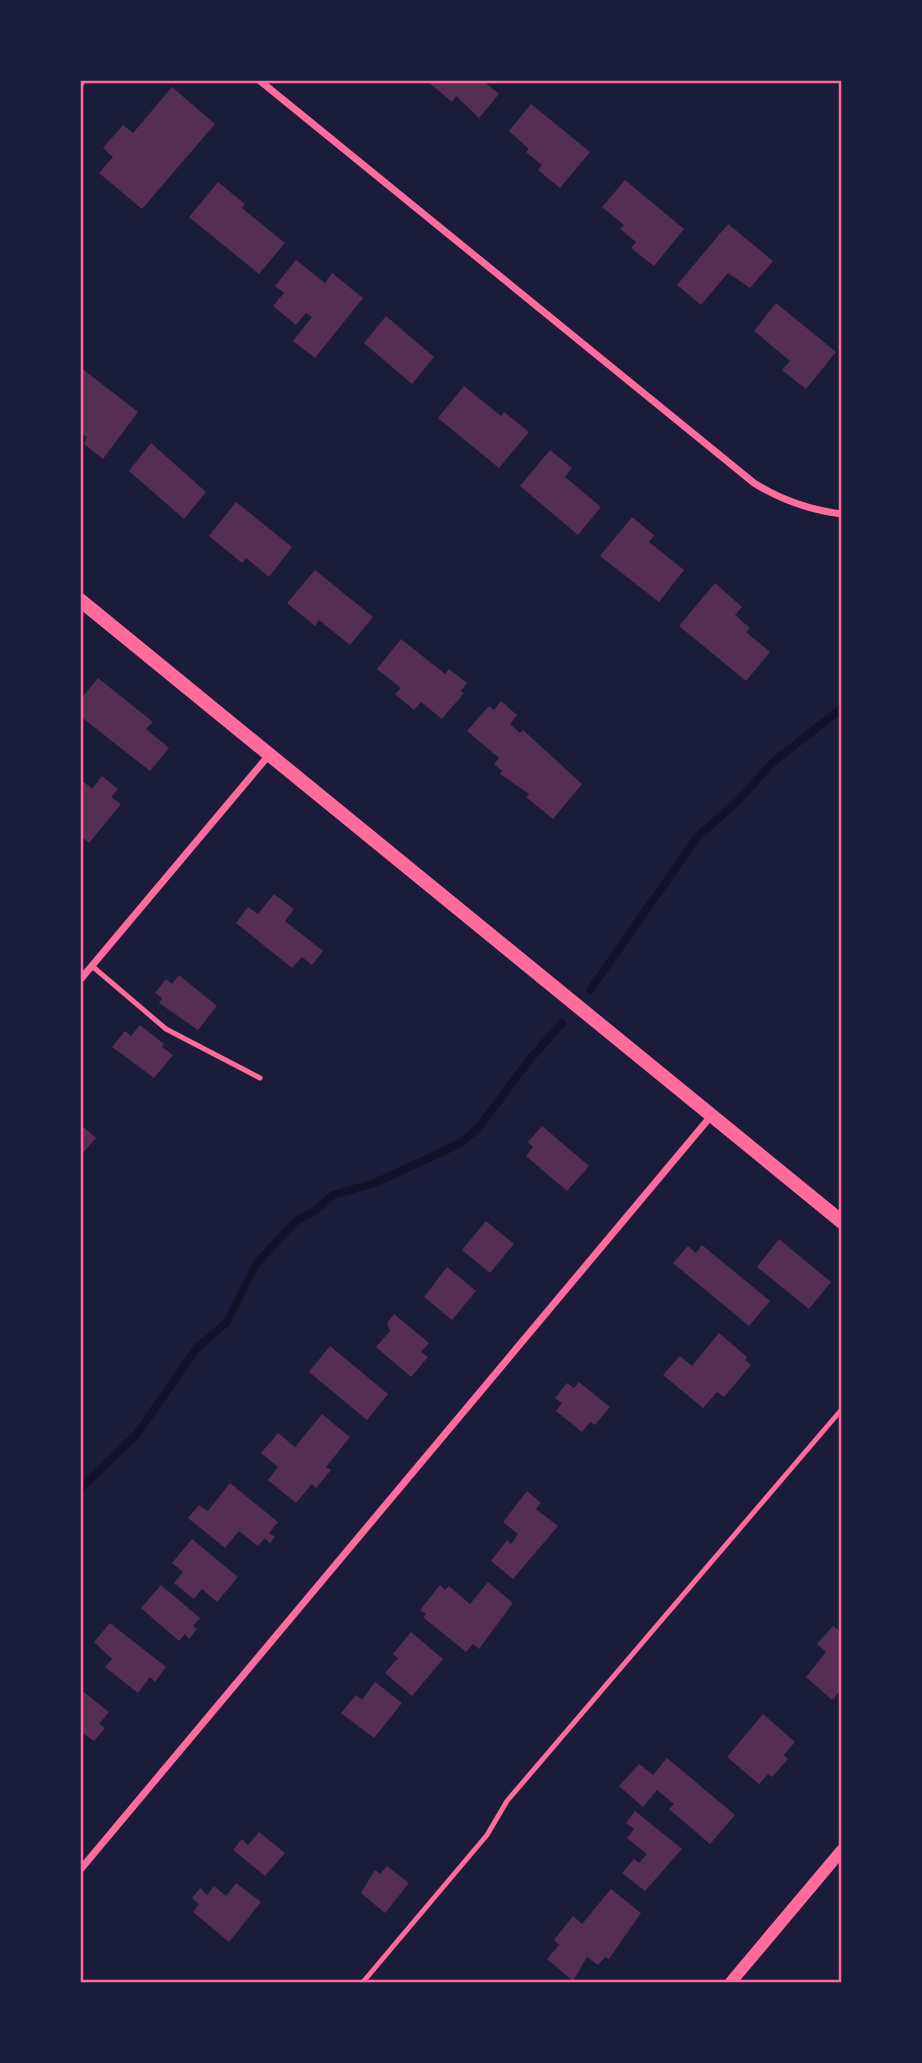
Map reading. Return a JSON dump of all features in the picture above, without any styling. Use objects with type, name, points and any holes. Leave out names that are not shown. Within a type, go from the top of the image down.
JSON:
[{"type":"main road","points":[[80,600],[842,1222]]},
{"type":"street","points":[[259,80],[754,483],[788,502],[842,514]]},
{"type":"street","points":[[80,980],[268,755]]},
{"type":"street","points":[[80,1870],[711,1116]]},
{"type":"street","points":[[731,1983],[842,1850]]},
{"type":"lane","points":[[92,966],[166,1029],[260,1079]]},
{"type":"lane","points":[[363,1983],[487,1835],[507,1801],[842,1409]]},
{"type":"building","points":[[426,80],[482,80],[499,94],[479,118],[456,96],[452,102]]},
{"type":"building","points":[[172,87],[215,124],[142,209],[99,173],[113,157],[103,148],[123,125],[133,133]]},
{"type":"building","points":[[531,104],[590,152],[560,188],[538,170],[542,165],[526,152],[529,149],[509,131]]},
{"type":"building","points":[[625,180],[684,229],[654,266],[631,248],[636,242],[620,229],[624,225],[602,207]]},
{"type":"building","points":[[218,182],[245,204],[242,208],[285,243],[259,274],[189,217]]},
{"type":"building","points":[[728,224],[773,261],[750,288],[728,273],[701,305],[677,285]]},
{"type":"building","points":[[296,260],[325,283],[332,273],[363,298],[315,358],[293,341],[312,317],[306,313],[296,325],[273,306],[284,293],[275,286]]},
{"type":"building","points":[[776,303],[836,352],[806,389],[782,370],[790,361],[754,331]]},
{"type":"building","points":[[386,316],[434,357],[412,384],[364,343]]},
{"type":"building","points":[[80,367],[138,412],[103,459],[84,444],[87,437],[80,433]]},
{"type":"building","points":[[464,386],[501,416],[504,412],[529,432],[499,468],[438,418]]},
{"type":"building","points":[[151,443],[206,492],[184,519],[129,471]]},
{"type":"building","points":[[550,450],[572,468],[565,477],[601,507],[578,535],[520,486]]},
{"type":"building","points":[[236,502],[292,547],[269,577],[246,558],[242,563],[209,536]]},
{"type":"building","points":[[632,517],[654,535],[649,542],[684,570],[659,602],[600,556]]},
{"type":"building","points":[[315,570],[373,617],[350,645],[319,620],[315,626],[287,603]]},
{"type":"building","points":[[715,583],[742,607],[735,615],[750,628],[746,632],[770,652],[746,681],[679,626]]},
{"type":"building","points":[[401,639],[445,674],[449,669],[467,683],[461,691],[464,693],[442,719],[421,702],[414,710],[395,694],[401,688],[377,669]]},
{"type":"building","points":[[98,678],[153,722],[146,729],[169,748],[150,771],[80,716],[80,700]]},
{"type":"building","points":[[501,701],[517,715],[510,724],[520,733],[523,730],[582,784],[553,819],[526,797],[529,794],[500,774],[502,771],[494,764],[499,758],[467,731],[489,706],[494,710]]},
{"type":"building","points":[[102,776],[118,789],[111,797],[121,804],[89,843],[80,835],[83,795],[80,786],[84,782],[92,789]]},
{"type":"building","points":[[274,894],[294,909],[285,921],[323,951],[312,965],[302,957],[292,968],[236,923],[248,907],[258,914]]},
{"type":"building","points":[[179,975],[217,1006],[198,1030],[159,1003],[162,998],[155,993],[166,979],[172,984]]},
{"type":"building","points":[[140,1025],[173,1055],[154,1078],[112,1047],[125,1031],[131,1036]]},
{"type":"building","points":[[80,1124],[96,1138],[80,1156]]},
{"type":"building","points":[[542,1126],[589,1166],[567,1191],[526,1156],[533,1147],[528,1142]]},
{"type":"building","points":[[486,1221],[514,1244],[490,1273],[462,1250]]},
{"type":"building","points":[[779,1239],[831,1282],[809,1309],[757,1267]]},
{"type":"building","points":[[702,1245],[770,1301],[749,1326],[673,1263],[688,1246],[696,1253]]},
{"type":"building","points":[[447,1267],[476,1291],[452,1320],[424,1297]]},
{"type":"building","points":[[394,1314],[429,1343],[421,1352],[428,1357],[411,1377],[376,1347],[390,1331],[387,1323]]},
{"type":"building","points":[[719,1333],[747,1357],[745,1360],[751,1365],[724,1397],[717,1392],[703,1408],[663,1375],[680,1356],[692,1366]]},
{"type":"building","points":[[330,1346],[388,1394],[367,1420],[309,1372]]},
{"type":"building","points":[[579,1382],[610,1407],[595,1425],[590,1422],[582,1432],[556,1411],[562,1403],[555,1398],[567,1383],[574,1388]]},
{"type":"building","points":[[322,1414],[350,1437],[326,1467],[331,1470],[316,1488],[312,1484],[296,1503],[268,1480],[278,1467],[261,1453],[278,1433],[295,1447]]},
{"type":"building","points":[[230,1483],[278,1522],[269,1533],[275,1537],[270,1543],[265,1538],[258,1546],[239,1531],[225,1548],[188,1518],[199,1505],[208,1511]]},
{"type":"building","points":[[527,1491],[541,1503],[536,1509],[558,1526],[513,1579],[491,1561],[507,1540],[511,1544],[518,1534],[503,1522]]},
{"type":"building","points":[[192,1539],[238,1577],[217,1602],[202,1589],[194,1599],[174,1583],[183,1572],[172,1563]]},
{"type":"building","points":[[488,1582],[513,1603],[479,1649],[473,1644],[466,1652],[423,1617],[426,1614],[420,1610],[440,1585],[445,1590],[449,1586],[470,1604]]},
{"type":"building","points":[[161,1585],[200,1618],[193,1626],[197,1629],[189,1639],[185,1634],[179,1641],[141,1608]]},
{"type":"building","points":[[110,1623],[166,1667],[155,1682],[150,1677],[138,1693],[105,1667],[112,1659],[94,1642]]},
{"type":"building","points":[[833,1626],[842,1633],[842,1689],[832,1700],[806,1677],[826,1652],[817,1644]]},
{"type":"building","points":[[411,1632],[443,1659],[412,1696],[385,1673],[398,1658],[393,1654]]},
{"type":"building","points":[[375,1682],[402,1703],[374,1738],[341,1713],[356,1695],[362,1700]]},
{"type":"building","points":[[80,1689],[109,1712],[99,1724],[105,1728],[94,1741],[80,1731]]},
{"type":"building","points":[[763,1714],[795,1742],[784,1755],[788,1759],[772,1777],[768,1774],[759,1784],[727,1757]]},
{"type":"building","points":[[667,1758],[735,1815],[710,1844],[669,1809],[674,1804],[657,1790],[643,1807],[619,1786],[639,1764],[653,1775]]},
{"type":"building","points":[[635,1811],[682,1849],[645,1891],[622,1873],[634,1859],[639,1863],[647,1854],[627,1838],[634,1829],[626,1823]]},
{"type":"building","points":[[259,1832],[285,1853],[265,1876],[233,1850],[242,1839],[248,1845]]},
{"type":"building","points":[[387,1866],[409,1883],[385,1913],[361,1893],[375,1870],[380,1874]]},
{"type":"building","points":[[236,1883],[261,1902],[229,1942],[193,1912],[199,1904],[192,1898],[200,1888],[207,1895],[214,1886],[226,1896]]},
{"type":"building","points":[[611,1889],[641,1913],[609,1959],[605,1957],[598,1965],[587,1957],[573,1981],[547,1959],[559,1945],[554,1940],[573,1916],[582,1924]]},
{"type":"waterway","points":[[590,990],[698,836],[738,801],[772,763],[842,708]]},
{"type":"waterway","points":[[80,1489],[136,1435],[197,1348],[227,1322],[256,1264],[296,1221],[316,1210],[333,1195],[375,1183],[461,1143],[480,1126],[530,1059],[562,1023]]}]
